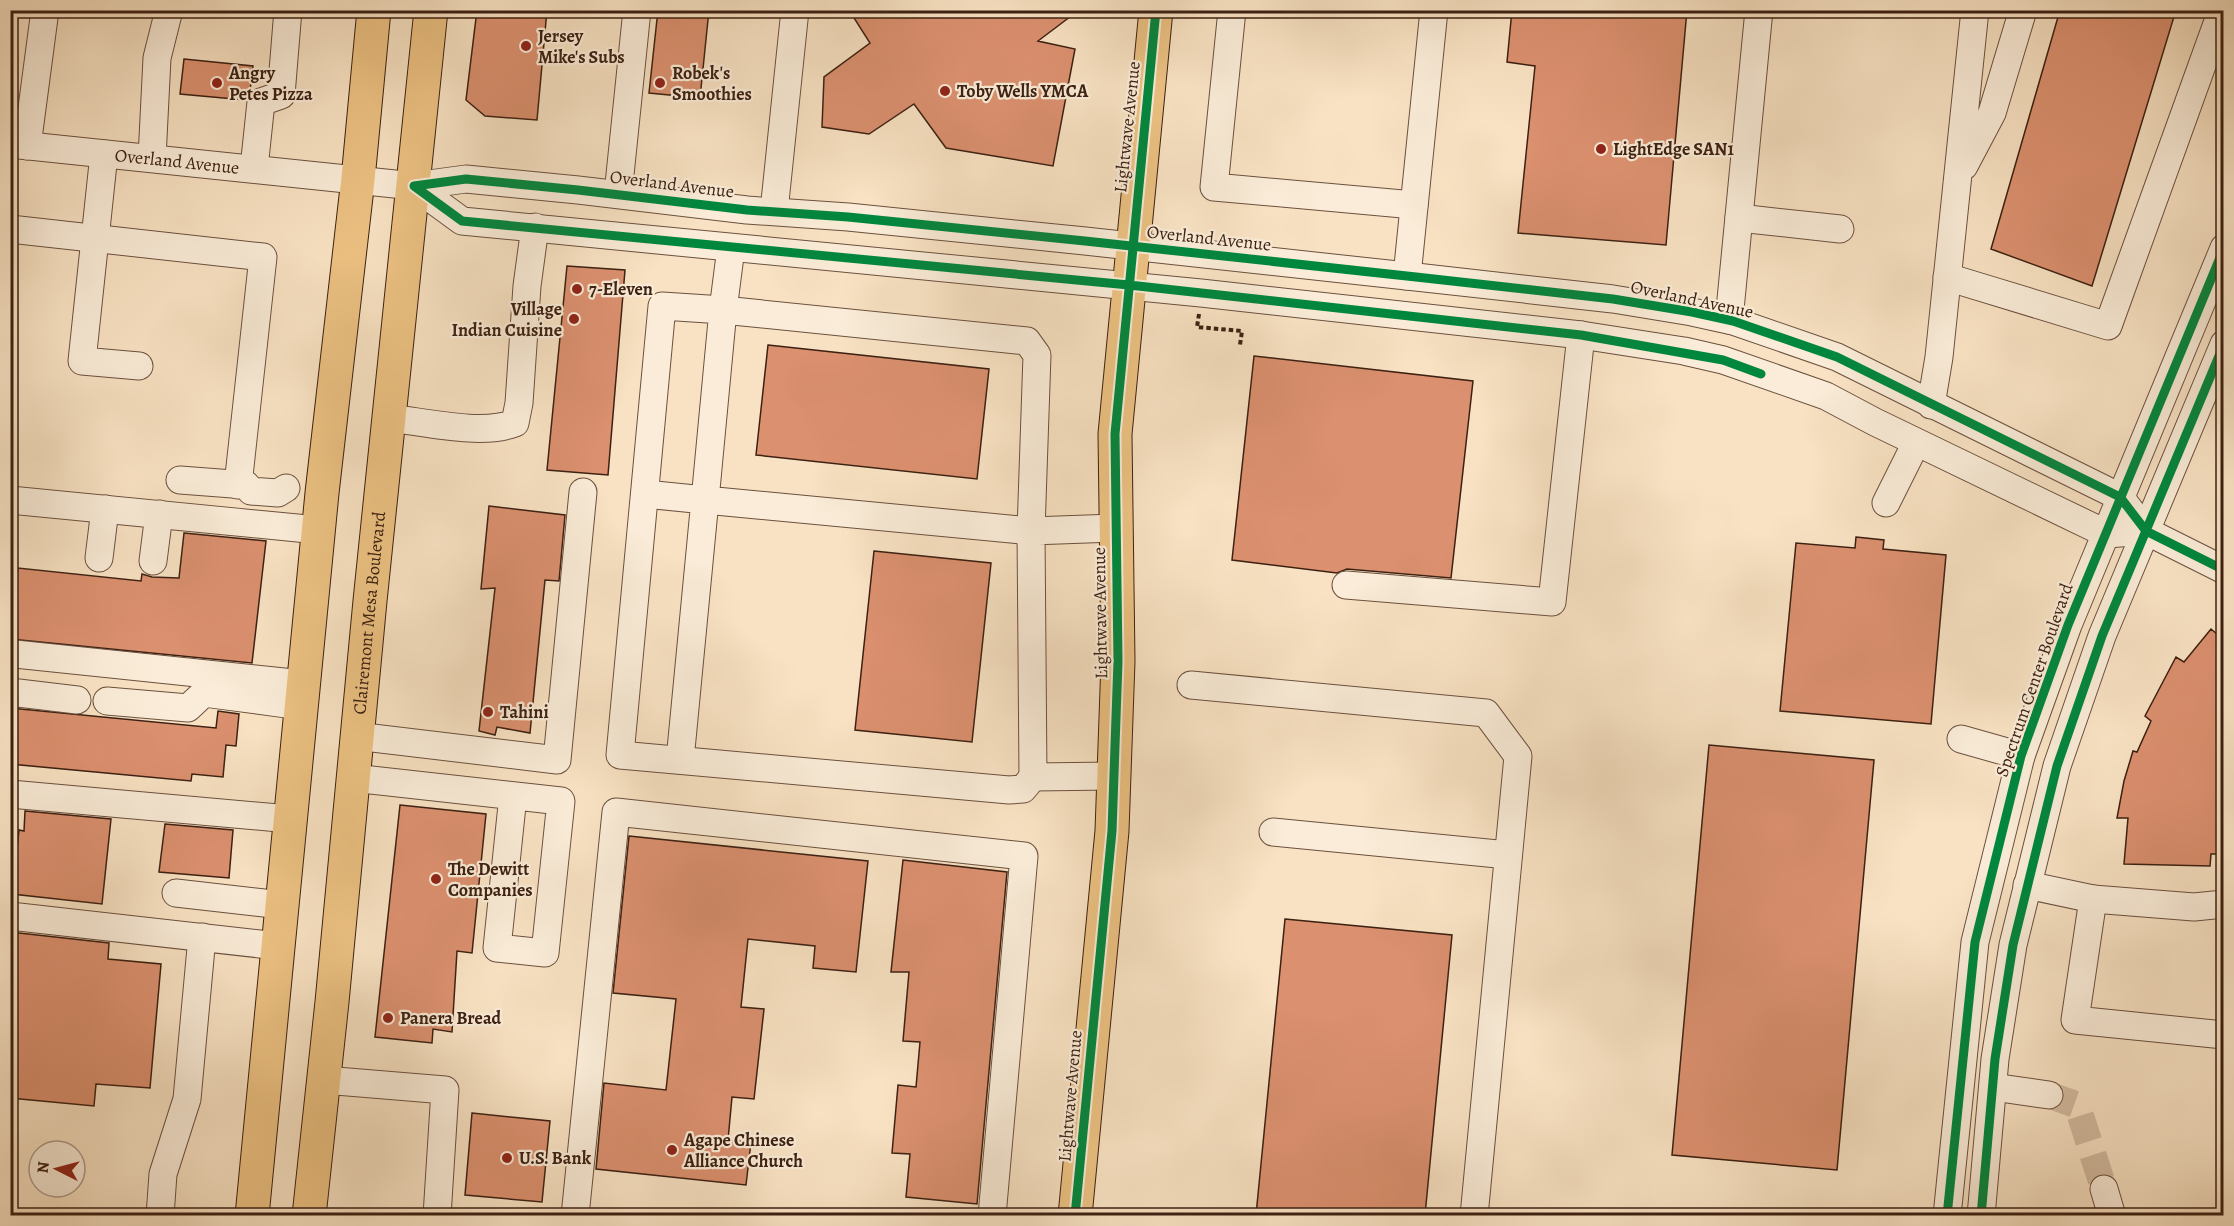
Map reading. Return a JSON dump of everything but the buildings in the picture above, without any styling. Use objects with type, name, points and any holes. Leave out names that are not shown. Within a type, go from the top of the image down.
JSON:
[{"type":"main road","points":[[252,1215],[318,530],[358,179],[374,10]]},
{"type":"main road","name":"Clairemont Mesa Boulevard","points":[[309,1215],[431,10]]},
{"type":"main road","name":"Lightwave Avenue","points":[[1075,1215],[1112,831],[1118,661],[1114,434],[1156,10]]},
{"type":"street","points":[[19,145],[45,10]]},
{"type":"street","points":[[152,158],[157,58],[169,10]]},
{"type":"street","points":[[254,168],[261,102],[281,95],[288,10]]},
{"type":"street","points":[[618,194],[637,10]]},
{"type":"street","points":[[774,212],[795,10]]},
{"type":"street","points":[[1232,10],[1214,186],[1414,205]]},
{"type":"street","points":[[1407,276],[1434,10]]},
{"type":"street","points":[[1729,320],[1759,10]]},
{"type":"street","points":[[1931,405],[1939,357],[1975,10]]},
{"type":"street","points":[[1957,178],[1992,113],[2023,10]]},
{"type":"street","points":[[1947,277],[2108,326],[2222,12]]},
{"type":"street","name":"Overland Avenue","points":[[19,145],[414,186],[466,179],[774,212],[848,217],[1132,246],[1613,299],[1729,320],[1837,357],[2120,497],[2146,531],[2223,570]]},
{"type":"street","points":[[104,153],[82,361],[139,366]]},
{"type":"street","name":"Overland Avenue","points":[[414,186],[462,221],[1129,285],[1581,335],[1723,360],[1826,396],[2107,534]]},
{"type":"street","points":[[1739,218],[1840,229]]},
{"type":"street","points":[[389,418],[485,429],[514,423],[519,404],[527,286],[535,227]]},
{"type":"street","points":[[10,229],[263,257],[242,485]]},
{"type":"street","points":[[680,760],[723,310],[731,248]]},
{"type":"street","name":"Spectrum Center Boulevard","points":[[1947,1215],[1975,942],[2021,756],[2068,626],[2223,248]]},
{"type":"street","points":[[662,306],[723,310],[1027,341],[1037,355],[1031,531],[1033,777],[1023,789],[1010,790],[620,755],[662,306]]},
{"type":"street","points":[[1346,585],[1552,602],[1581,335]]},
{"type":"street","points":[[1981,1215],[1993,1087],[2013,945],[2057,766],[2102,636],[2223,344]]},
{"type":"street","points":[[1886,503],[1916,442]]},
{"type":"street","points":[[180,480],[242,485],[251,491],[278,493],[286,488],[322,492]]},
{"type":"street","points":[[356,736],[557,760],[583,492]]},
{"type":"street","points":[[645,494],[1031,531],[1115,528]]},
{"type":"street","points":[[10,500],[318,530]]},
{"type":"street","points":[[99,558],[105,509]]},
{"type":"street","points":[[153,561],[159,514]]},
{"type":"street","points":[[2107,534],[2146,531]]},
{"type":"street","points":[[15,654],[302,695]]},
{"type":"street","points":[[1191,685],[1486,714],[1518,756],[1474,1215]]},
{"type":"street","points":[[10,692],[77,700]]},
{"type":"street","points":[[107,701],[188,708],[204,693],[302,695]]},
{"type":"street","points":[[1961,739],[2021,756]]},
{"type":"street","points":[[1033,777],[1114,776]]},
{"type":"street","points":[[353,778],[561,801],[545,953],[497,948],[513,796]]},
{"type":"street","points":[[10,794],[290,819]]},
{"type":"street","points":[[574,1215],[616,812],[1024,856],[992,1215]]},
{"type":"street","points":[[1273,832],[1508,855]]},
{"type":"street","points":[[2027,885],[2093,898],[2194,907],[2223,904]]},
{"type":"street","points":[[176,893],[282,904]]},
{"type":"street","points":[[2093,898],[2075,1020],[2223,1035]]},
{"type":"street","points":[[10,916],[278,945]]},
{"type":"street","points":[[160,1215],[163,1174],[188,1099],[202,937]]},
{"type":"street","points":[[324,1080],[445,1090],[436,1215]]},
{"type":"street","points":[[1993,1087],[2049,1095]]},
{"type":"street","points":[[2104,1189],[2112,1215]]},
{"type":"path","points":[[1201,293],[1197,327],[1242,331],[1240,345]]},
{"type":"tunnel","points":[[2049,1095],[2077,1105],[2104,1189]]},
{"type":"cycle path","points":[[1075,1216],[1112,831],[1118,661],[1115,434],[1156,10]]},
{"type":"cycle path","points":[[414,186],[466,179],[578,190],[747,210],[848,217],[1416,277],[1613,299],[1692,312],[1733,321],[1837,357],[2120,497],[2146,531],[2224,570]]},
{"type":"cycle path","points":[[414,186],[462,221],[1129,285],[1581,335],[1723,360],[1761,374]]},
{"type":"cycle path","points":[[1947,1216],[1975,942],[2021,756],[2068,625],[2224,248]]},
{"type":"cycle path","points":[[1981,1216],[1995,1059],[2013,945],[2057,766],[2102,636],[2224,344]]},
{"type":"place","name":"Jersey Mike's Subs","points":[[526,46]]},
{"type":"place","name":"Angry Petes Pizza","points":[[217,83]]},
{"type":"place","name":"Robek's Smoothies","points":[[660,83]]},
{"type":"place","name":"Toby Wells YMCA","points":[[945,91]]},
{"type":"place","name":"LightEdge SAN1","points":[[1601,149]]},
{"type":"place","name":"7-Eleven","points":[[577,289]]},
{"type":"place","name":"Village Indian Cuisine","points":[[574,319]]},
{"type":"place","name":"Tahini","points":[[488,712]]},
{"type":"place","name":"The Dewitt Companies","points":[[436,879]]},
{"type":"place","name":"Panera Bread","points":[[388,1018]]},
{"type":"place","name":"Agape Chinese Alliance Church","points":[[672,1150]]},
{"type":"place","name":"U.S. Bank","points":[[507,1158]]}]
